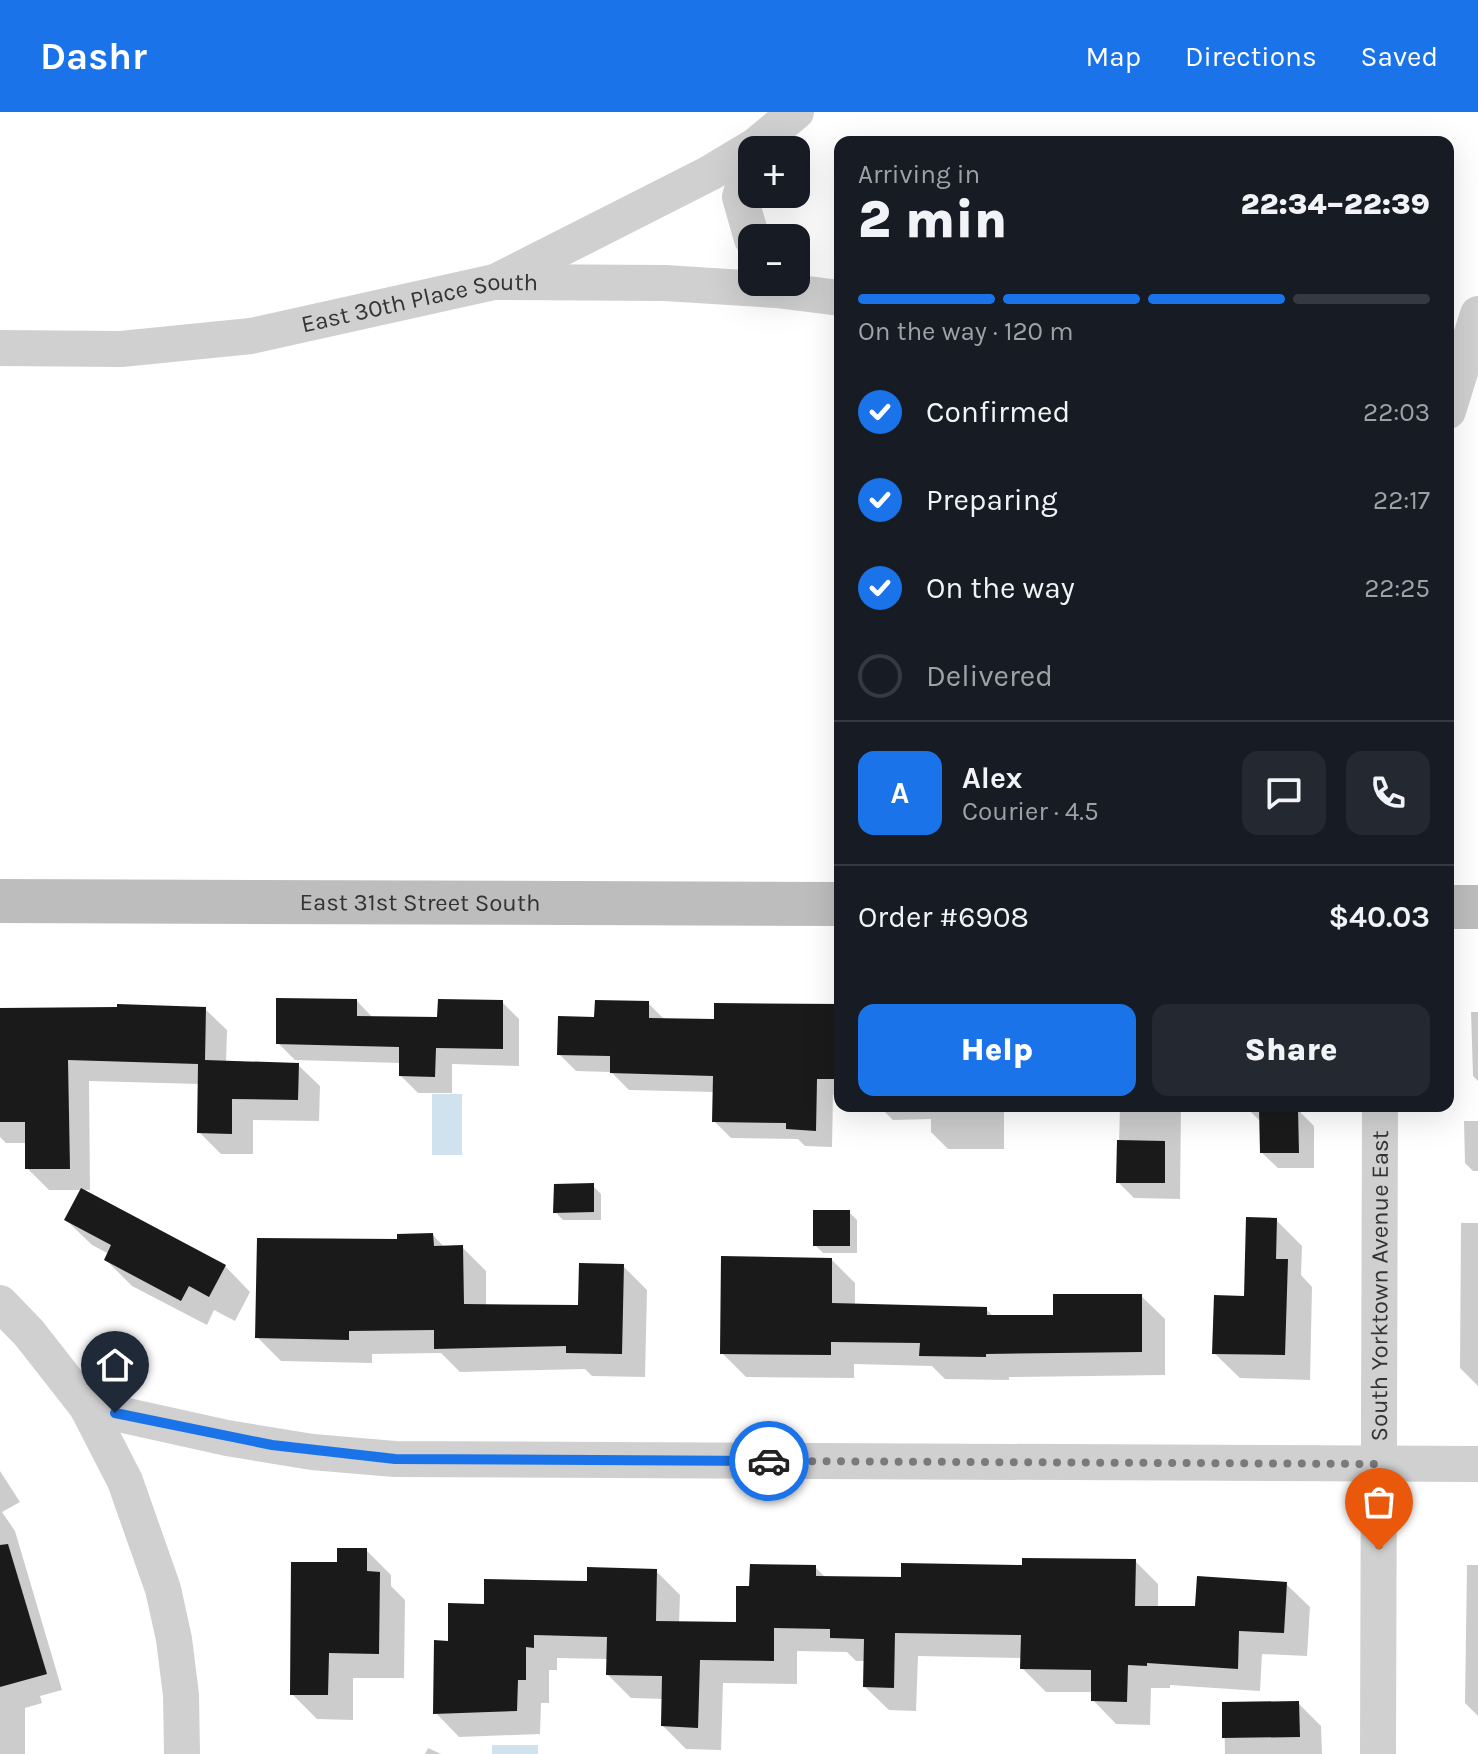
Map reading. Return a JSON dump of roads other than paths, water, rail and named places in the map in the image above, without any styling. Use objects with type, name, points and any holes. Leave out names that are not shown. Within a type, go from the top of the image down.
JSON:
[{"type":"main road","name":"East 31st Street South","points":[[0,901],[834,904]]},
{"type":"main road","points":[[1454,907],[1478,907]]},
{"type":"street","points":[[769,136],[796,112]]},
{"type":"street","points":[[494,282],[738,158]]},
{"type":"street","name":"East 30th Place South","points":[[0,348],[121,349],[251,336],[494,282],[738,285]]},
{"type":"street","name":"East 30th Place South","points":[[810,293],[834,297]]},
{"type":"street","points":[[1454,386],[1470,318]]},
{"type":"street","name":"South Yorktown Avenue East","points":[[1378,1754],[1380,1112]]},
{"type":"street","points":[[0,1303],[29,1333],[87,1407],[125,1481],[163,1589],[174,1639],[181,1695],[182,1754]]},
{"type":"street","points":[[87,1407],[227,1438],[312,1452],[395,1459],[1478,1464]]},
{"type":"water","points":[[432,1094],[462,1094],[462,1155],[432,1155]]},
{"type":"water","points":[[492,1745],[538,1745],[538,1754],[492,1754]]}]
